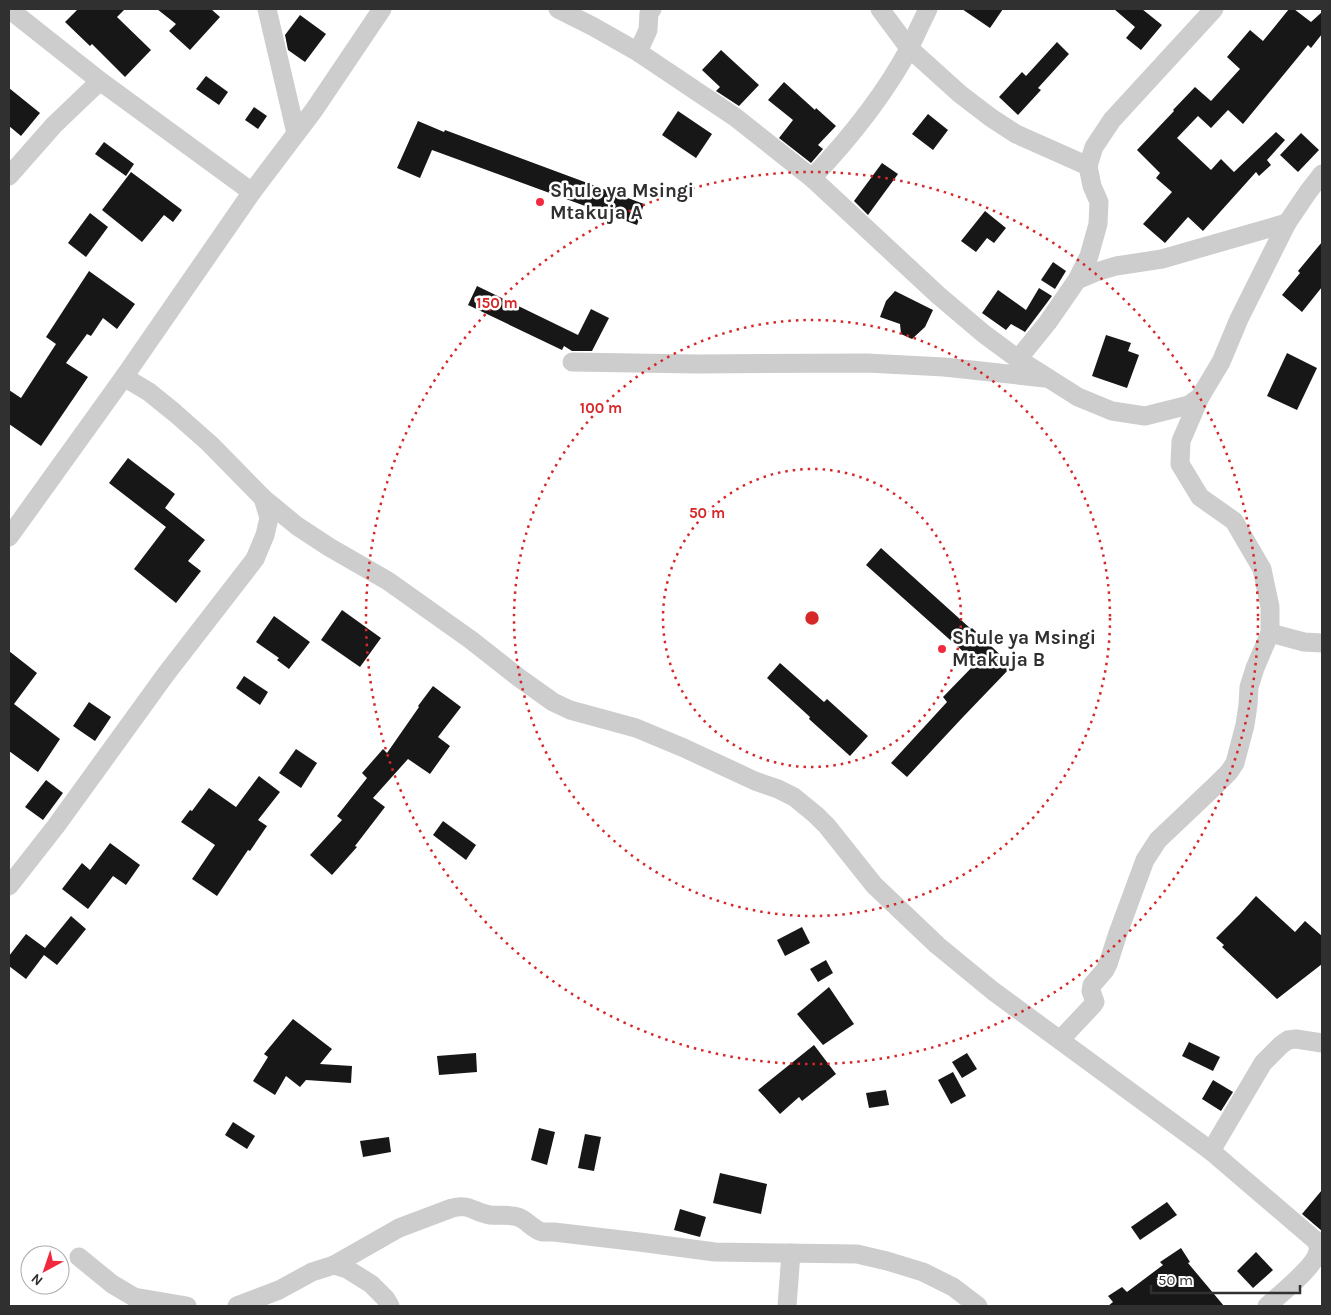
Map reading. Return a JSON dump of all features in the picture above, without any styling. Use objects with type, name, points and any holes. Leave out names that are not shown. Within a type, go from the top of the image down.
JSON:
[{"type":"street","points":[[9,9],[100,80],[252,192]]},
{"type":"street","points":[[267,9],[296,133]]},
{"type":"street","points":[[9,536],[124,377],[252,192],[314,110],[382,9]]},
{"type":"street","points":[[558,9],[638,52],[735,117],[812,178],[938,295],[984,334],[1018,359],[1078,397],[1112,410],[1145,416],[1188,405],[1200,397]]},
{"type":"street","points":[[638,52],[648,30],[649,13],[652,9]]},
{"type":"street","points":[[880,9],[909,48],[960,94],[990,117],[1016,134],[1088,166]]},
{"type":"street","points":[[812,178],[835,154],[870,110],[909,48],[928,9]]},
{"type":"street","points":[[1018,359],[1048,322],[1077,280],[1089,256],[1098,224],[1099,202],[1092,186],[1088,166],[1094,147],[1112,120],[1214,9]]},
{"type":"street","points":[[9,176],[54,125],[100,80]]},
{"type":"street","points":[[1060,1040],[1095,1002],[1091,991],[1092,985],[1108,964],[1145,860],[1158,840],[1223,778],[1235,762],[1245,725],[1249,687],[1270,633],[1270,607],[1262,569],[1234,521],[1200,497],[1180,464],[1181,441],[1200,397],[1221,362],[1239,318],[1287,223],[1322,174]]},
{"type":"street","points":[[1077,280],[1116,266],[1162,259],[1287,223]]},
{"type":"street","points":[[572,362],[688,364],[867,363],[944,367],[1052,379]]},
{"type":"street","points":[[124,377],[149,392],[182,419],[264,498],[297,526],[388,581],[471,640],[518,678],[553,702],[570,710],[636,728],[794,797],[827,826],[874,886],[937,945],[993,991],[1211,1152],[1315,1240],[1318,1252],[1303,1274],[1267,1306]]},
{"type":"street","points":[[9,886],[166,674],[255,559],[265,535],[269,518],[264,498]]},
{"type":"street","points":[[1270,633],[1304,642],[1322,643]]},
{"type":"street","points":[[1211,1152],[1263,1062],[1288,1040],[1296,1039],[1322,1043]]},
{"type":"street","points":[[237,1306],[279,1290],[312,1272],[334,1265],[399,1228],[459,1206],[466,1206],[489,1215],[519,1217],[542,1232],[715,1252],[856,1254],[887,1260],[923,1272],[952,1287],[978,1306]]},
{"type":"street","points":[[787,1306],[791,1253]]},
{"type":"street","points":[[79,1257],[112,1284],[134,1297],[187,1306]]},
{"type":"street","points":[[334,1265],[347,1269],[371,1284],[386,1299],[390,1306]]},
{"type":"building","points":[[78,9],[125,9],[117,17],[151,50],[125,77],[92,44],[90,46],[65,22]]},
{"type":"building","points":[[157,9],[211,9],[220,17],[190,50],[169,31],[176,24]]},
{"type":"building","points":[[962,9],[1003,9],[990,28]]},
{"type":"building","points":[[1114,9],[1142,9],[1162,25],[1141,50],[1126,38],[1135,27]]},
{"type":"building","points":[[1289,9],[1294,9],[1311,22],[1322,12],[1322,34],[1311,48],[1308,45],[1243,124],[1228,110],[1211,128],[1198,116],[1177,138],[1211,170],[1221,159],[1234,172],[1276,132],[1285,140],[1267,160],[1271,165],[1259,176],[1256,172],[1203,231],[1188,217],[1165,243],[1143,224],[1172,192],[1156,178],[1160,173],[1137,150],[1195,87],[1211,101],[1240,69],[1227,57],[1250,30],[1263,41]]},
{"type":"building","points":[[300,15],[326,34],[305,62],[288,50],[285,35]]},
{"type":"building","points":[[1057,42],[1069,54],[1038,88],[1041,90],[1018,115],[999,97],[1022,72],[1026,76]]},
{"type":"building","points":[[721,50],[759,85],[739,106],[716,91],[720,87],[702,70]]},
{"type":"building","points":[[206,76],[228,92],[219,105],[196,89]]},
{"type":"building","points":[[784,82],[836,126],[818,145],[823,149],[811,163],[779,138],[793,120],[768,100]]},
{"type":"building","points":[[9,88],[40,113],[21,136],[9,126]]},
{"type":"building","points":[[254,107],[267,116],[258,129],[245,120]]},
{"type":"building","points":[[678,111],[712,134],[696,158],[662,135]]},
{"type":"building","points":[[928,114],[948,130],[933,150],[912,134]]},
{"type":"building","points":[[418,121],[644,204],[637,225],[432,150],[420,178],[397,168]]},
{"type":"building","points":[[1301,133],[1319,150],[1298,172],[1280,155]]},
{"type":"building","points":[[104,142],[134,164],[126,176],[95,154]]},
{"type":"building","points":[[882,163],[898,174],[868,215],[854,201]]},
{"type":"building","points":[[131,172],[182,210],[173,222],[164,215],[142,242],[102,210]]},
{"type":"building","points":[[985,211],[1006,228],[994,243],[987,238],[976,252],[961,241]]},
{"type":"building","points":[[90,213],[108,227],[86,257],[68,243]]},
{"type":"building","points":[[1322,242],[1322,287],[1302,312],[1282,295],[1300,273],[1298,271]]},
{"type":"building","points":[[1053,262],[1066,271],[1055,289],[1041,280]]},
{"type":"building","points":[[89,271],[135,304],[117,329],[103,318],[91,336],[87,334],[66,363],[88,377],[41,446],[9,424],[9,390],[21,398],[56,344],[46,337]]},
{"type":"building","points":[[477,286],[578,335],[591,309],[609,318],[592,351],[572,351],[564,346],[562,350],[468,305]]},
{"type":"building","points":[[1039,288],[1052,296],[1025,332],[1011,324],[1006,330],[982,313],[998,290],[1026,310]]},
{"type":"building","points":[[895,291],[933,310],[925,327],[912,339],[901,334],[900,324],[880,317],[886,301]]},
{"type":"building","points":[[1106,335],[1131,343],[1128,351],[1139,355],[1127,388],[1092,376]]},
{"type":"building","points":[[1287,353],[1317,368],[1297,410],[1267,396]]},
{"type":"building","points":[[128,458],[175,494],[165,508],[205,540],[188,561],[201,571],[176,603],[134,569],[166,527],[109,483]]},
{"type":"building","points":[[881,548],[1012,666],[907,777],[891,763],[947,702],[943,697],[976,663],[866,565]]},
{"type":"building","points":[[342,610],[381,638],[360,667],[321,640]]},
{"type":"building","points":[[274,616],[310,642],[289,669],[277,660],[279,658],[256,642]]},
{"type":"building","points":[[9,651],[37,673],[14,704],[60,739],[38,772],[9,751]]},
{"type":"building","points":[[780,663],[824,702],[827,699],[868,736],[850,756],[767,678]]},
{"type":"building","points":[[244,676],[268,692],[260,705],[236,688]]},
{"type":"building","points":[[433,686],[461,707],[438,737],[450,746],[430,774],[408,759],[373,798],[385,807],[355,846],[357,847],[332,875],[310,855],[342,820],[337,816],[367,778],[362,773],[383,749],[387,753]]},
{"type":"building","points":[[89,702],[111,717],[95,741],[73,726]]},
{"type":"building","points":[[296,749],[317,763],[301,788],[279,773]]},
{"type":"building","points":[[259,776],[280,792],[258,820],[267,826],[250,851],[248,850],[217,896],[192,879],[215,845],[181,822],[209,788],[236,807]]},
{"type":"building","points":[[46,780],[63,793],[43,820],[25,807]]},
{"type":"building","points":[[443,821],[476,845],[466,860],[433,835]]},
{"type":"building","points":[[110,843],[140,865],[126,885],[113,876],[88,909],[62,889],[82,863],[90,870]]},
{"type":"building","points":[[1256,896],[1295,932],[1305,921],[1322,936],[1322,964],[1277,999],[1222,947],[1224,945],[1216,938]]},
{"type":"building","points":[[71,916],[86,929],[57,965],[44,955],[26,979],[9,966],[9,956],[26,934],[45,948]]},
{"type":"building","points":[[802,927],[810,943],[785,956],[777,940]]},
{"type":"building","points":[[826,960],[833,973],[818,982],[810,969]]},
{"type":"building","points":[[829,987],[854,1024],[823,1045],[797,1014]]},
{"type":"building","points":[[293,1019],[332,1049],[320,1064],[352,1066],[351,1083],[306,1080],[300,1087],[286,1076],[275,1095],[253,1081],[268,1057],[264,1054]]},
{"type":"building","points":[[1189,1042],[1220,1057],[1213,1071],[1182,1056]]},
{"type":"building","points":[[814,1045],[836,1074],[802,1101],[799,1097],[780,1114],[758,1090]]},
{"type":"building","points":[[476,1053],[477,1072],[439,1075],[437,1056]]},
{"type":"building","points":[[967,1053],[977,1069],[962,1078],[952,1062]]},
{"type":"building","points":[[953,1072],[966,1096],[951,1104],[938,1080]]},
{"type":"building","points":[[1213,1080],[1233,1092],[1221,1111],[1202,1099]]},
{"type":"building","points":[[886,1090],[889,1105],[869,1108],[866,1093]]},
{"type":"building","points":[[233,1122],[255,1136],[247,1149],[225,1135]]},
{"type":"building","points":[[539,1128],[555,1132],[547,1165],[531,1160]]},
{"type":"building","points":[[585,1134],[601,1137],[594,1171],[578,1168]]},
{"type":"building","points":[[389,1137],[391,1152],[363,1157],[360,1141]]},
{"type":"building","points":[[720,1173],[767,1184],[761,1214],[713,1203]]},
{"type":"building","points":[[1322,1190],[1322,1231],[1302,1214]]},
{"type":"building","points":[[1167,1202],[1177,1215],[1140,1240],[1131,1227]]},
{"type":"building","points":[[680,1209],[706,1217],[700,1237],[674,1230]]},
{"type":"building","points":[[1181,1248],[1190,1262],[1188,1263],[1224,1306],[1108,1306],[1113,1302],[1108,1296],[1122,1287],[1127,1292],[1163,1265],[1160,1262]]},
{"type":"building","points":[[1256,1252],[1273,1270],[1253,1288],[1237,1271]]},
{"type":"place","name":"Shule ya Msingi Mtakuja A","points":[[540,202]]},
{"type":"place","name":"Shule ya Msingi Mtakuja B","points":[[942,649]]}]
